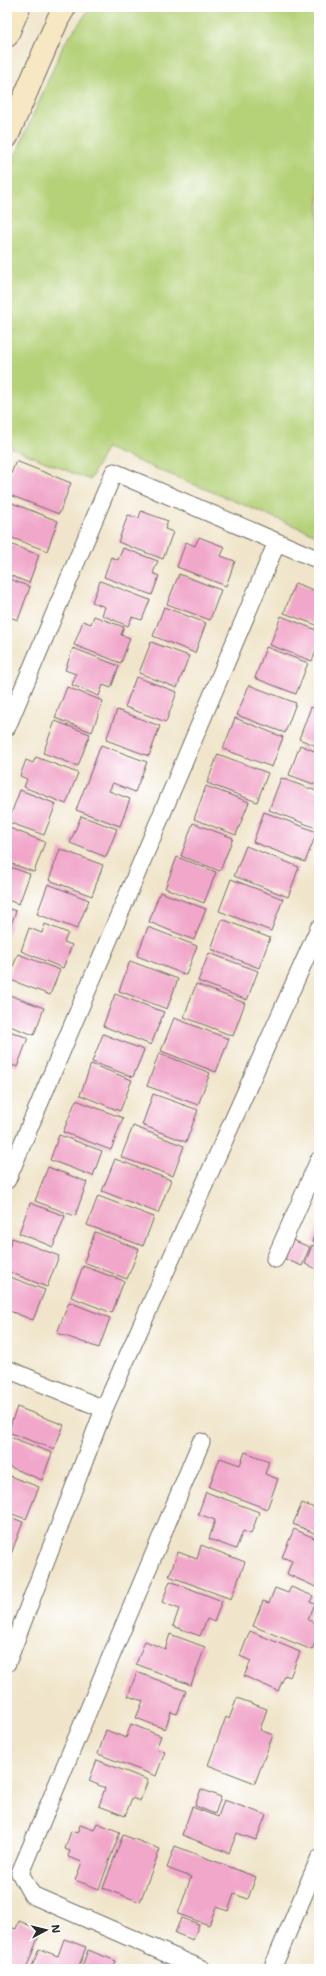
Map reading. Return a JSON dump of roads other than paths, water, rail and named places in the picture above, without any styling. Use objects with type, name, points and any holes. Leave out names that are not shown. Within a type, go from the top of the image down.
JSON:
[{"type":"street","points":[[7,36],[19,7]]},
{"type":"street","points":[[7,137],[58,19],[65,7]]},
{"type":"street","points":[[7,727],[114,472],[319,560]]},
{"type":"street","points":[[7,1180],[277,542]]},
{"type":"street","points":[[7,1663],[104,1409],[319,928]]},
{"type":"street","points":[[274,1259],[319,1160]]},
{"type":"street","points":[[7,1369],[104,1409]]},
{"type":"street","points":[[201,1442],[20,1873],[32,1895],[202,1969]]},
{"type":"street","points":[[272,1969],[319,1859]]}]
